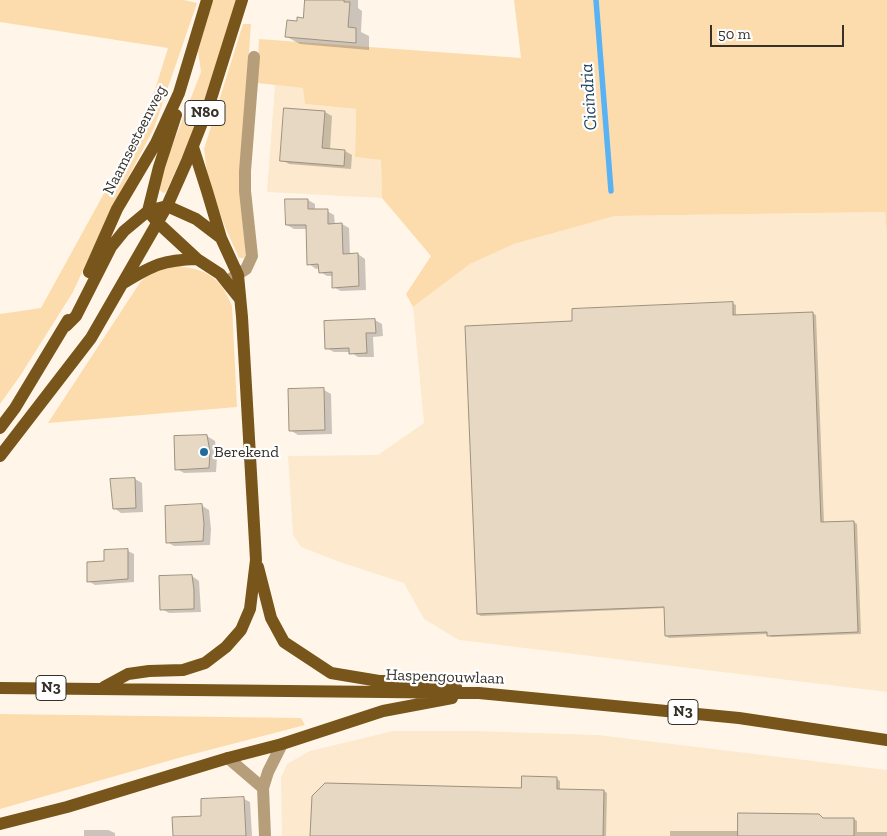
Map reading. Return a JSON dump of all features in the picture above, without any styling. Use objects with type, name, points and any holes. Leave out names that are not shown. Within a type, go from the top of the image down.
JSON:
[{"type":"main road","name":"Naamsesteenweg","points":[[66,326],[117,209],[156,143],[179,93],[207,0]]},
{"type":"main road","name":"N80","points":[[0,456],[91,338],[123,284],[152,216],[166,206],[208,105],[242,0]]},
{"type":"main road","points":[[152,216],[159,166],[176,115],[179,93]]},
{"type":"main road","points":[[102,688],[128,674],[183,670],[205,663],[226,647],[241,630],[250,609],[256,560],[238,275],[221,238],[192,147]]},
{"type":"main road","points":[[166,206],[196,219],[221,238]]},
{"type":"main road","points":[[152,216],[197,259],[220,274],[240,299]]},
{"type":"main road","points":[[66,326],[76,316],[111,247],[124,231],[152,216]]},
{"type":"main road","points":[[123,284],[156,264],[169,260],[197,259]]},
{"type":"main road","name":"N80","points":[[0,428],[15,408],[66,326]]},
{"type":"main road","points":[[256,560],[271,618],[284,642],[331,672],[379,681],[430,681],[479,693]]},
{"type":"main road","name":"Haspengouwlaan","points":[[0,688],[479,693],[739,718],[887,740]]},
{"type":"main road","points":[[0,824],[67,807],[228,758],[282,744],[383,711],[479,693]]},
{"type":"street","points":[[227,282],[246,269],[252,256],[245,192],[245,171],[254,57]]},
{"type":"street","points":[[265,836],[263,788],[268,772],[282,744]]},
{"type":"street","points":[[228,758],[263,788]]},
{"type":"shaded area","points":[[0,0],[184,0],[197,3],[154,128],[107,218],[73,292],[0,404],[0,314],[41,308],[147,115],[168,48],[0,22]]},
{"type":"shaded area","points":[[213,0],[237,0],[197,124],[166,192],[163,193],[160,190],[160,177],[201,72],[198,51]]},
{"type":"shaded area","points":[[514,0],[887,0],[887,236],[885,212],[615,216],[514,244],[470,264],[413,307],[406,294],[431,256],[382,198],[381,160],[355,157],[356,109],[305,104],[303,88],[257,83],[259,39],[521,58]]},
{"type":"shaded area","points":[[243,24],[251,24],[240,175],[246,254],[244,258],[239,258],[225,227],[208,180],[204,149]]},
{"type":"shaded area","points":[[275,85],[304,88],[305,104],[356,109],[355,157],[381,160],[382,198],[267,192]]},
{"type":"shaded area","points":[[885,212],[887,236],[887,692],[459,640],[424,619],[404,583],[301,547],[293,535],[288,456],[378,455],[424,423],[413,307],[470,264],[514,244],[615,216]]},
{"type":"shaded area","points":[[177,266],[188,267],[212,277],[228,296],[232,306],[237,407],[48,423],[141,281],[152,272]]},
{"type":"shaded area","points":[[0,714],[301,718],[305,725],[182,757],[0,809]]},
{"type":"shaded area","points":[[393,731],[474,731],[598,735],[887,770],[887,836],[282,836],[281,778],[287,764],[310,751]]},
{"type":"building","points":[[305,0],[344,0],[344,2],[350,2],[348,27],[356,28],[356,43],[285,37],[287,20],[297,21],[297,17],[303,18]]},
{"type":"building","points":[[284,108],[325,111],[322,148],[345,150],[344,166],[280,161]]},
{"type":"building","points":[[285,199],[308,199],[308,209],[328,209],[328,224],[342,223],[343,254],[358,253],[359,286],[332,288],[332,272],[319,273],[318,264],[307,265],[306,225],[286,225]]},
{"type":"building","points":[[733,302],[733,315],[813,312],[821,522],[854,521],[858,632],[767,636],[767,632],[665,636],[664,607],[477,614],[465,326],[572,321],[572,309]]},
{"type":"building","points":[[375,319],[376,333],[366,333],[367,353],[349,354],[349,348],[325,349],[324,321]]},
{"type":"building","points":[[324,388],[325,430],[289,431],[288,389]]},
{"type":"building","points":[[207,435],[210,452],[209,468],[175,470],[174,436]]},
{"type":"building","points":[[135,478],[136,508],[113,509],[110,479]]},
{"type":"building","points":[[202,504],[203,541],[166,543],[165,506]]},
{"type":"building","points":[[128,549],[128,579],[87,582],[87,562],[104,561],[104,550]]},
{"type":"building","points":[[192,575],[194,609],[160,610],[159,576]]},
{"type":"building","points":[[522,776],[557,777],[557,789],[604,790],[603,836],[310,836],[312,796],[325,783],[521,788]]},
{"type":"building","points":[[244,797],[246,836],[173,836],[172,817],[201,816],[201,799]]},
{"type":"building","points":[[738,813],[819,814],[823,818],[854,818],[854,836],[738,836]]},
{"type":"waterway","name":"Cicindria","points":[[596,0],[611,191]]},
{"type":"place","name":"Berekend","points":[[204,452]]}]
